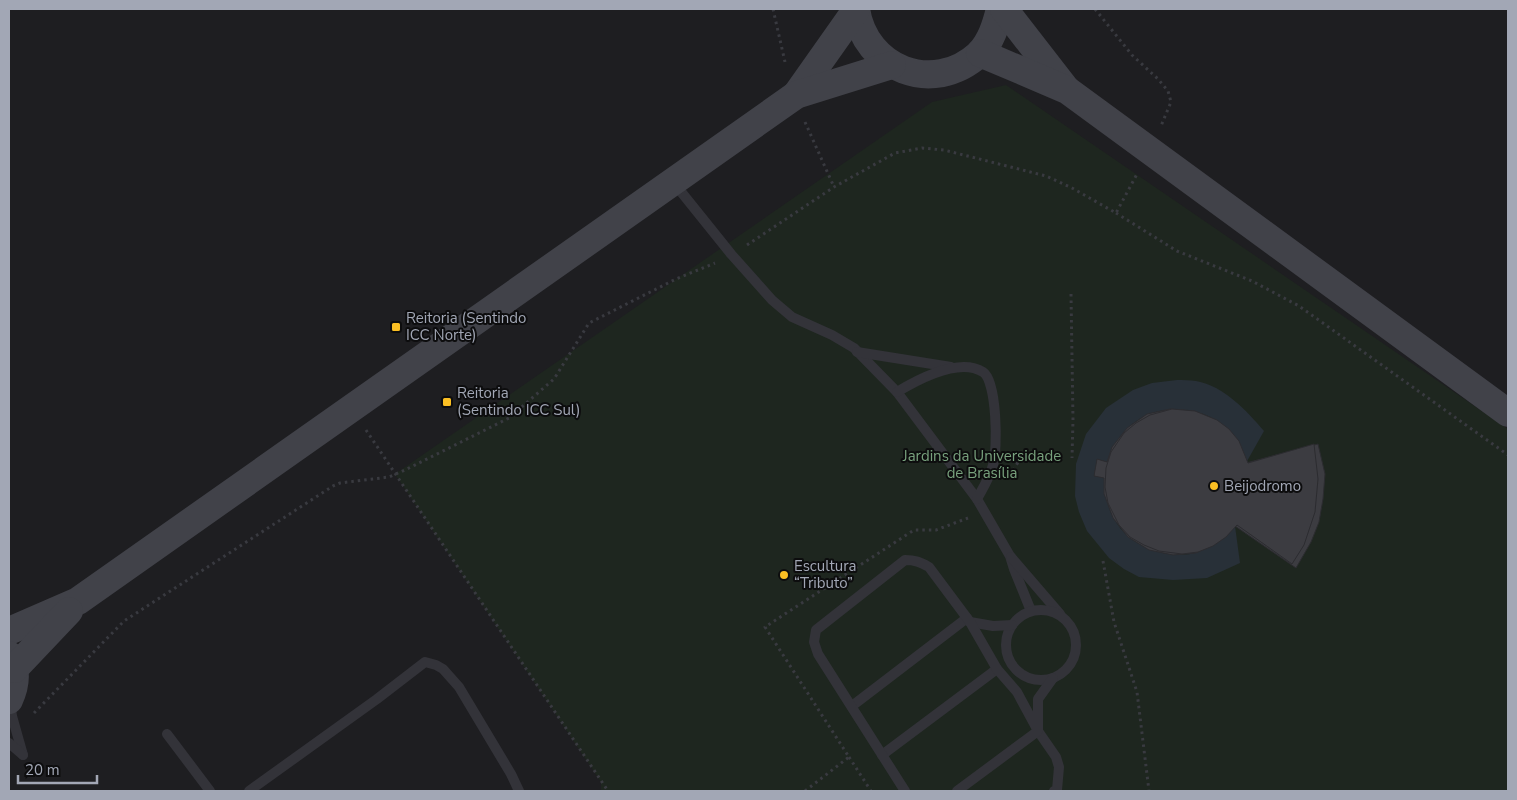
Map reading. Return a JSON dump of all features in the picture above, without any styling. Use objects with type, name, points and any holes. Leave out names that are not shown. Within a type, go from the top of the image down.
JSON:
[{"type":"street","points":[[856,10],[862,32],[874,51],[892,65],[914,74],[938,74],[960,67],[980,53],[994,30],[1000,9]]},
{"type":"street","points":[[1004,9],[1067,90]]},
{"type":"street","points":[[799,107],[856,10]]},
{"type":"street","points":[[980,53],[1067,90],[1508,413]]},
{"type":"street","points":[[9,699],[15,683],[12,662],[78,601],[674,182],[799,107],[892,65]]},
{"type":"street","points":[[9,631],[78,601]]},
{"type":"lane","points":[[674,182],[730,254],[772,300],[792,317],[832,335],[857,352],[897,392],[977,499],[1010,556],[1067,622],[1073,632],[1076,643],[1075,654],[1070,664],[1053,678],[1038,699],[1038,731]]},
{"type":"lane","points":[[857,352],[957,368],[976,369],[984,373],[990,382],[996,436],[994,463],[977,499]]},
{"type":"lane","points":[[897,392],[917,380],[957,368]]},
{"type":"lane","points":[[1010,556],[1032,611]]},
{"type":"lane","points":[[905,791],[818,654],[814,642],[816,630],[905,560],[919,561],[928,567],[969,620],[997,669],[1017,692],[1038,731],[1056,757],[1059,767],[1057,790],[1054,791]]},
{"type":"lane","points":[[1053,678],[1031,679],[1014,667],[1008,657],[1006,646],[1008,635],[1012,625],[1024,614],[1032,611],[1051,611],[1067,622]]},
{"type":"lane","points":[[969,620],[993,626],[1012,625]]},
{"type":"lane","points":[[852,706],[969,620]]},
{"type":"lane","points":[[249,791],[369,705],[425,662],[436,664],[443,669],[459,687],[511,774],[519,791]]},
{"type":"lane","points":[[882,755],[997,669]]},
{"type":"lane","points":[[9,699],[23,755],[9,743]]},
{"type":"lane","points":[[957,791],[1038,731]]},
{"type":"lane","points":[[167,734],[210,791]]},
{"type":"path","points":[[773,9],[786,62]]},
{"type":"path","points":[[1095,9],[1132,55],[1168,91],[1171,102],[1150,149],[1116,213]]},
{"type":"path","points":[[799,107],[834,187]]},
{"type":"path","points":[[742,248],[834,187],[895,153],[922,148],[944,150],[1001,163],[1046,176],[1072,188],[1177,251],[1252,281],[1299,306],[1508,455]]},
{"type":"path","points":[[30,717],[124,621],[333,486],[340,483],[389,477],[509,418],[554,379],[589,323],[676,279],[720,260]]},
{"type":"path","points":[[1071,294],[1072,458]]},
{"type":"path","points":[[364,426],[608,791]]},
{"type":"path","points":[[1103,561],[1114,622],[1138,692],[1149,791]]},
{"type":"path","points":[[849,758],[871,791]]},
{"type":"shaded area","points":[[9,9],[1508,9],[1508,791],[9,791]]},
{"type":"shaded area","points":[[1177,380],[1196,381],[1216,388],[1234,400],[1264,431],[1246,463],[1215,420],[1195,412],[1169,410],[1146,416],[1136,422],[1119,439],[1107,462],[1097,459],[1094,476],[1104,478],[1108,505],[1113,516],[1119,527],[1138,543],[1163,553],[1189,554],[1206,547],[1235,526],[1240,563],[1207,578],[1173,580],[1139,577],[1109,558],[1087,531],[1075,496],[1076,464],[1086,434],[1106,408],[1133,390],[1152,383]]},
{"type":"green space","name":"Jardins da Universidade de Brasília","points":[[1006,85],[1508,429],[1508,791],[601,791],[601,782],[395,474],[932,102]]},
{"type":"building","name":"Beijodromo","points":[[1170,409],[1194,411],[1216,420],[1233,436],[1245,457],[1246,463],[1318,444],[1325,474],[1319,522],[1311,542],[1296,568],[1235,526],[1218,542],[1196,553],[1173,555],[1149,550],[1128,537],[1113,518],[1104,494],[1104,478],[1094,476],[1097,459],[1107,462],[1112,447],[1127,428],[1147,414]]},
{"type":"building","name":"Beijodromo","points":[[1172,409],[1195,411],[1217,420],[1229,429],[1239,441],[1248,463],[1314,444],[1318,479],[1315,512],[1304,545],[1292,564],[1237,525],[1226,537],[1213,546],[1198,552],[1182,554],[1159,551],[1144,545],[1130,537],[1119,525],[1108,503],[1105,487],[1106,468],[1111,452],[1124,433],[1136,423],[1150,415]]},
{"type":"place","name":"Reitoria (Sentindo ICC Norte)","points":[[396,327]]},
{"type":"place","name":"Reitoria (Sentindo ICC Sul)","points":[[447,402]]},
{"type":"place","name":"Beijodromo","points":[[1214,486]]},
{"type":"place","name":"Escultura “Tributo”","points":[[784,575]]}]
